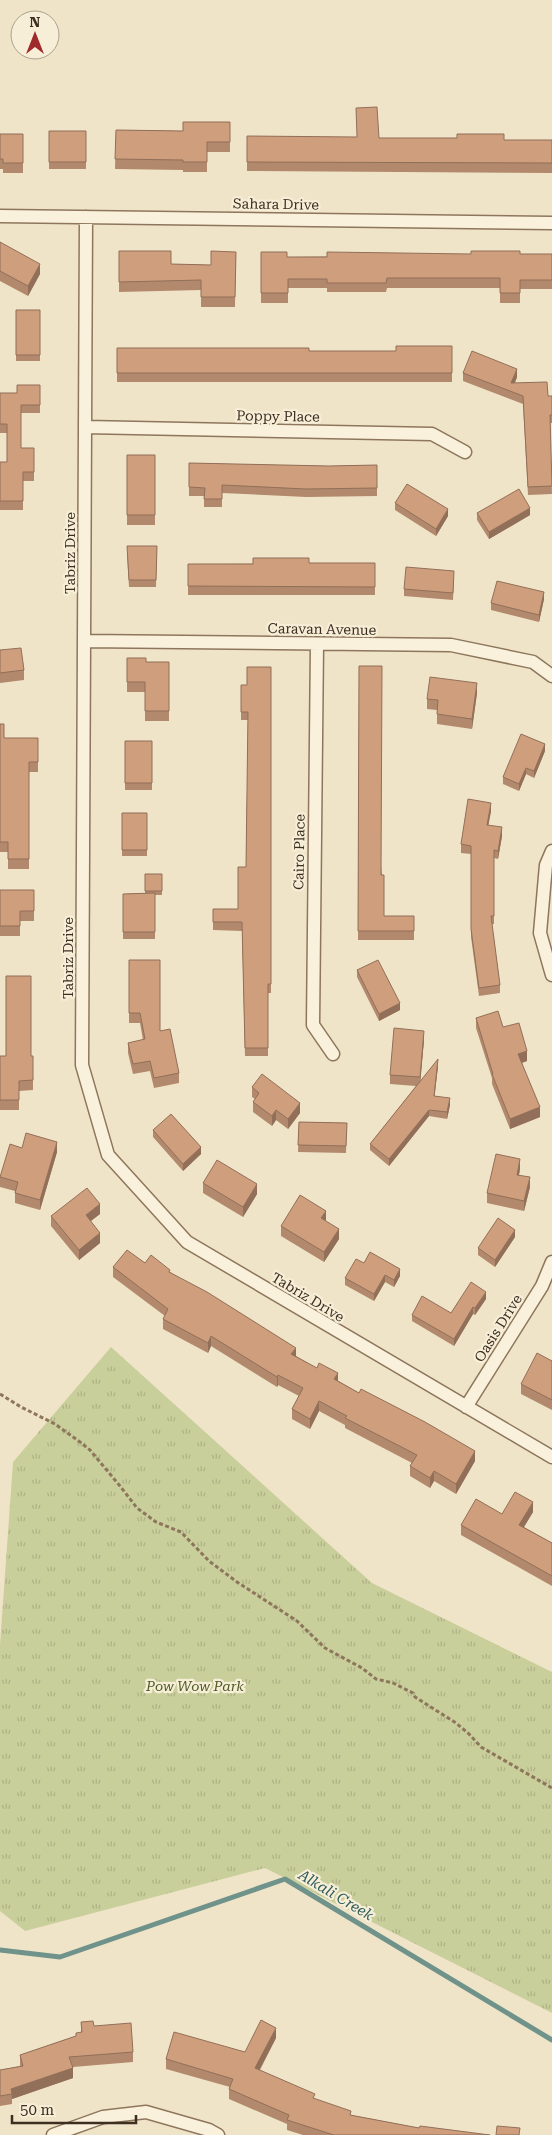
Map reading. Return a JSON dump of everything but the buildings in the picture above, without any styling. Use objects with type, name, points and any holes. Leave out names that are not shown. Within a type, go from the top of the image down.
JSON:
[{"type":"street","name":"Sahara Drive","points":[[0,216],[552,223]]},
{"type":"street","name":"Tabriz Drive","points":[[86,217],[82,1065],[108,1155],[187,1242],[552,1458]]},
{"type":"street","name":"Poppy Place","points":[[86,427],[432,434],[465,452]]},
{"type":"street","name":"Caravan Avenue","points":[[85,641],[451,645],[533,662],[552,676]]},
{"type":"street","name":"Cairo Place","points":[[317,644],[312,1025],[333,1054]]},
{"type":"street","points":[[552,851],[546,865],[540,933],[552,976]]},
{"type":"street","name":"Oasis Drive","points":[[466,1407],[542,1286],[552,1262]]},
{"type":"street","points":[[54,2135],[103,2116],[146,2112],[209,2130],[218,2135]]},
{"type":"path","points":[[0,1394],[55,1424],[80,1442],[120,1486],[137,1508],[156,1522],[181,1532],[209,1561],[297,1621],[325,1648],[362,1668],[376,1679],[393,1683],[413,1693],[415,1697],[470,1734],[481,1746],[552,1788]]},
{"type":"green space","name":"Pow Wow Park","points":[[111,1347],[372,1583],[552,1672],[552,2013],[265,1868],[25,1931],[0,1911],[0,1645],[13,1462]]},
{"type":"waterway","name":"Alkali Creek","points":[[0,1950],[60,1957],[285,1879],[552,2040]]}]
